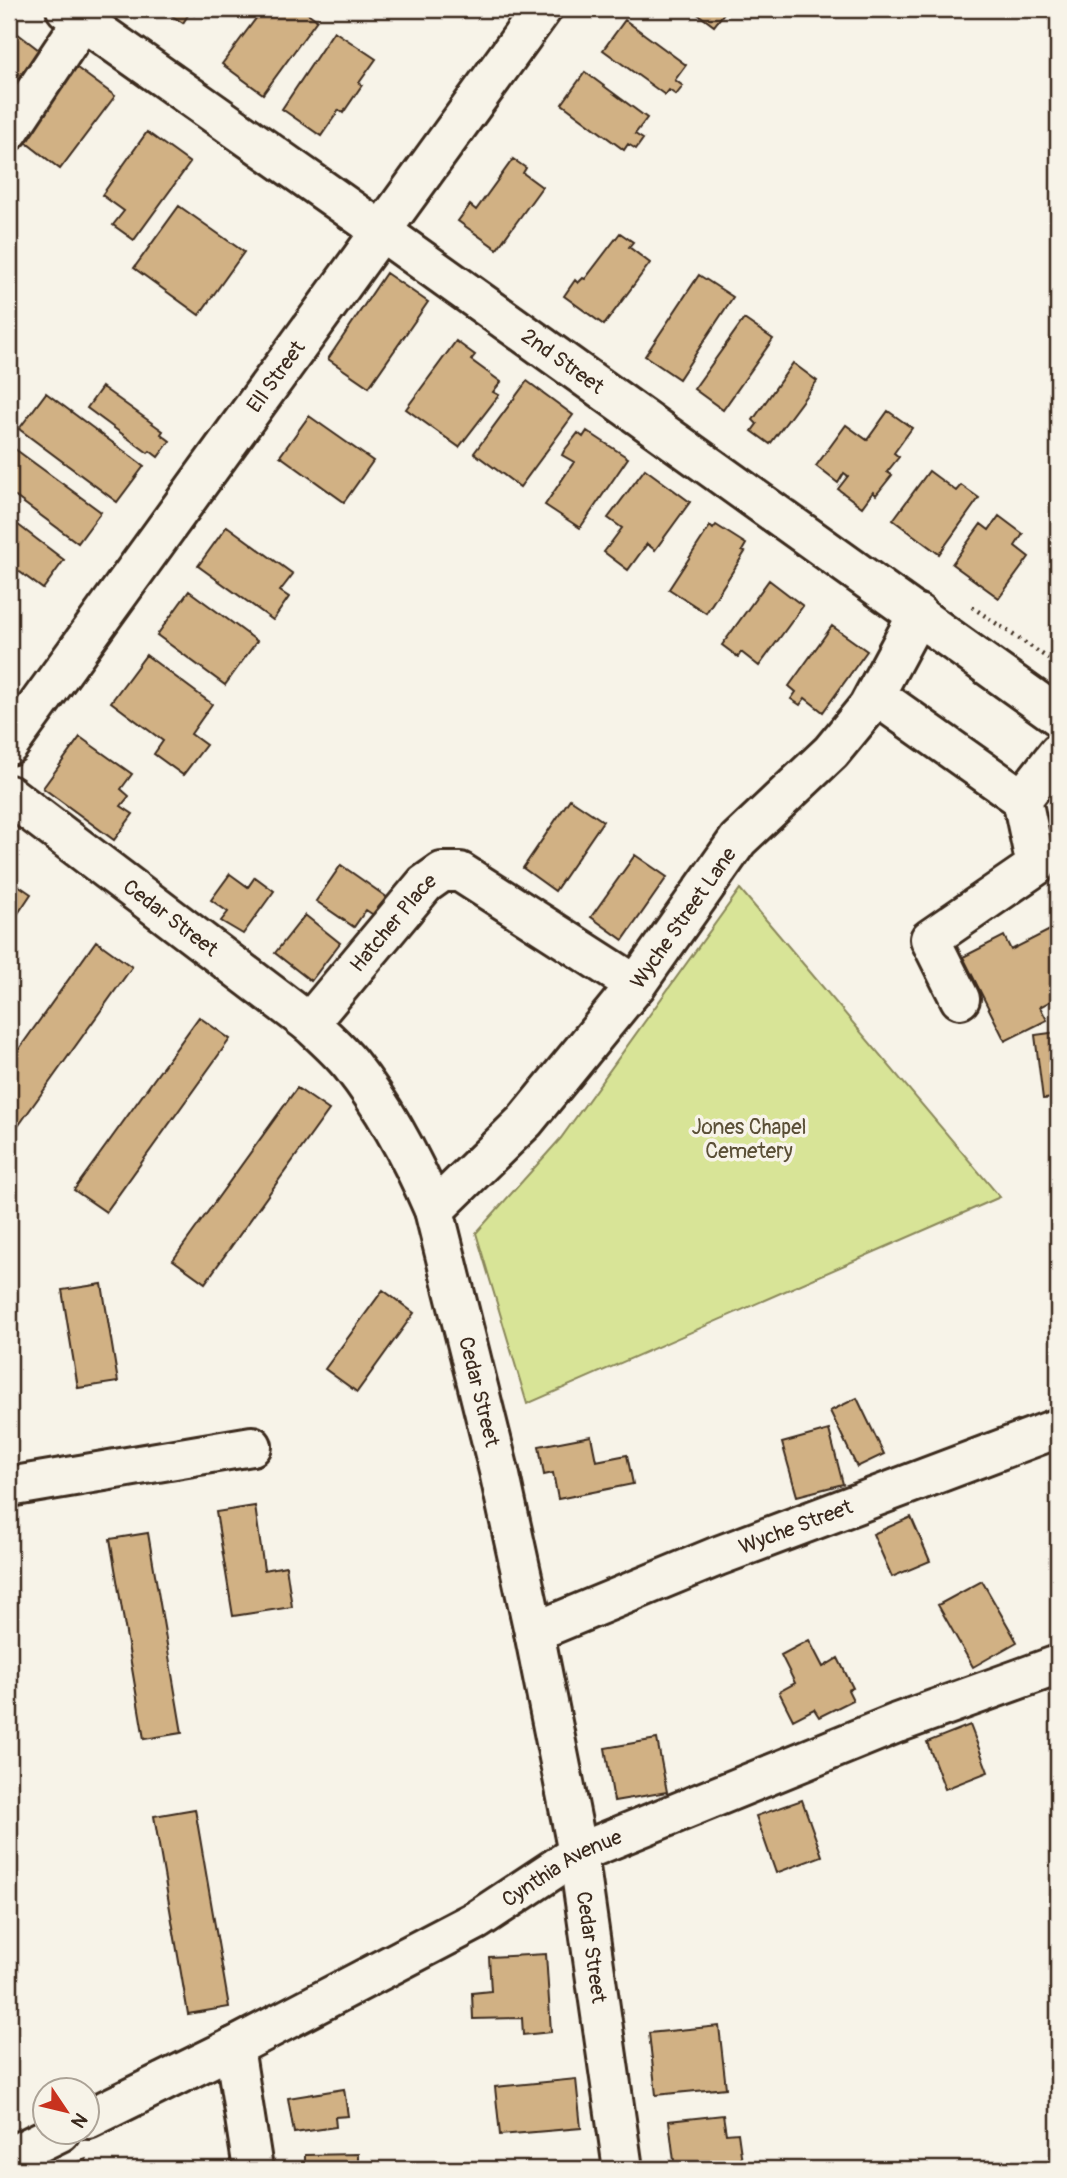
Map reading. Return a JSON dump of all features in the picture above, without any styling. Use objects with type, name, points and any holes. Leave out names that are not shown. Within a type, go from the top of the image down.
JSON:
[{"type":"street","name":"Ell Street","points":[[9,745],[542,9]]},
{"type":"street","name":"2nd Street","points":[[75,15],[1058,716]]},
{"type":"street","points":[[9,131],[75,15]]},
{"type":"street","name":"Wyche Street Lane","points":[[434,1210],[525,1121],[636,985],[738,840],[831,752],[868,707],[918,614]]},
{"type":"street","points":[[875,695],[1022,799],[1036,866],[930,939],[960,999]]},
{"type":"street","points":[[1022,799],[1058,753]]},
{"type":"street","name":"Cedar Street","points":[[9,795],[309,1023],[350,1064],[387,1119],[418,1173],[434,1210],[499,1471],[534,1632],[578,1853],[623,2169]]},
{"type":"street","name":"Hatcher Place","points":[[309,1023],[425,884],[442,872],[460,872],[636,985]]},
{"type":"street","name":"Wyche Street","points":[[534,1632],[718,1556],[1058,1428]]},
{"type":"street","points":[[9,1486],[252,1446]]},
{"type":"street","name":"Cynthia Avenue","points":[[102,2112],[234,2047],[477,1920],[578,1853],[897,1723],[1058,1665]]},
{"type":"street","points":[[234,2047],[253,2169]]},
{"type":"street","points":[[9,2157],[32,2146]]},
{"type":"green space","name":"Jones Chapel Cemetery","points":[[740,889],[1000,1197],[527,1404],[476,1233],[561,1138]]},
{"type":"building","points":[[162,9],[199,9],[194,15],[190,12],[183,23]]},
{"type":"building","points":[[263,9],[302,9],[317,20],[263,94],[222,64]]},
{"type":"building","points":[[691,9],[727,9],[714,26]]},
{"type":"building","points":[[625,20],[686,65],[675,80],[683,86],[676,95],[669,90],[665,95],[603,50]]},
{"type":"building","points":[[9,27],[39,50],[9,91]]},
{"type":"building","points":[[334,31],[376,59],[343,113],[339,110],[321,136],[282,109]]},
{"type":"building","points":[[73,65],[115,96],[60,169],[19,137]]},
{"type":"building","points":[[585,72],[647,118],[635,134],[643,139],[636,149],[628,144],[624,150],[562,104]]},
{"type":"building","points":[[147,132],[190,163],[134,240],[113,225],[124,211],[102,195]]},
{"type":"building","points":[[513,159],[526,168],[523,173],[542,187],[497,249],[458,221],[470,205],[476,210]]},
{"type":"building","points":[[179,206],[244,252],[199,315],[134,268]]},
{"type":"building","points":[[620,233],[633,242],[629,247],[650,263],[604,325],[564,296],[575,280],[578,283],[585,279]]},
{"type":"building","points":[[386,273],[428,302],[369,387],[328,359]]},
{"type":"building","points":[[699,275],[733,297],[679,379],[645,356]]},
{"type":"building","points":[[744,319],[773,339],[723,410],[694,389]]},
{"type":"building","points":[[456,341],[475,355],[471,360],[501,382],[493,392],[499,395],[459,447],[406,409]]},
{"type":"building","points":[[793,363],[817,381],[770,444],[752,431],[757,424],[753,420]]},
{"type":"building","points":[[527,381],[573,415],[520,487],[474,453]]},
{"type":"building","points":[[102,387],[163,431],[161,434],[170,441],[158,457],[150,451],[148,453],[87,408]]},
{"type":"building","points":[[46,393],[144,466],[117,502],[19,429]]},
{"type":"building","points":[[888,411],[912,428],[894,453],[899,457],[887,472],[892,475],[876,495],[873,492],[862,507],[838,489],[848,476],[844,473],[838,483],[816,466],[846,425],[867,440]]},
{"type":"building","points":[[309,416],[373,461],[344,502],[280,456]]},
{"type":"building","points":[[587,431],[628,458],[580,528],[545,505],[574,462],[562,455],[564,451],[578,433],[583,437]]},
{"type":"building","points":[[15,449],[101,512],[78,543],[9,492],[9,457]]},
{"type":"building","points":[[645,469],[690,502],[655,550],[647,544],[628,570],[604,552],[622,528],[608,518]]},
{"type":"building","points":[[929,471],[956,491],[961,485],[979,498],[939,554],[893,520]]},
{"type":"building","points":[[999,516],[1023,534],[1015,546],[1029,557],[999,598],[952,564],[981,524],[989,530]]},
{"type":"building","points":[[9,518],[64,560],[43,589],[9,564]]},
{"type":"building","points":[[716,525],[746,544],[742,551],[745,552],[706,613],[669,589],[710,526],[713,529]]},
{"type":"building","points":[[227,526],[293,574],[280,591],[289,597],[273,620],[198,566]]},
{"type":"building","points":[[769,580],[803,606],[759,666],[741,652],[738,657],[722,645]]},
{"type":"building","points":[[189,591],[257,641],[225,685],[157,635]]},
{"type":"building","points":[[832,626],[867,651],[823,712],[805,698],[800,705],[791,699],[796,692],[789,686]]},
{"type":"building","points":[[146,655],[212,704],[191,734],[206,745],[183,775],[154,754],[163,741],[111,702]]},
{"type":"building","points":[[80,737],[132,774],[121,789],[129,796],[121,806],[133,814],[114,840],[43,788]]},
{"type":"building","points":[[570,799],[603,821],[555,891],[523,868]]},
{"type":"building","points":[[635,855],[667,877],[623,940],[591,917]]},
{"type":"building","points":[[341,865],[388,898],[375,916],[366,910],[354,927],[316,901]]},
{"type":"building","points":[[230,874],[248,887],[255,877],[274,891],[243,934],[221,921],[228,912],[211,900]]},
{"type":"building","points":[[9,879],[31,894],[9,927]]},
{"type":"building","points":[[305,915],[340,943],[311,981],[275,953]]},
{"type":"building","points":[[1058,926],[1058,997],[1040,1007],[1047,1020],[1005,1041],[963,957],[1004,936],[1011,950]]},
{"type":"building","points":[[96,941],[132,967],[9,1139],[9,1063]]},
{"type":"building","points":[[199,1017],[230,1039],[106,1212],[74,1190]]},
{"type":"building","points":[[1058,1032],[1058,1098],[1043,1099],[1035,1035]]},
{"type":"building","points":[[297,1088],[329,1110],[205,1283],[173,1260]]},
{"type":"building","points":[[102,1284],[118,1382],[78,1388],[62,1290]]},
{"type":"building","points":[[383,1290],[414,1313],[357,1392],[325,1369]]},
{"type":"building","points":[[857,1398],[884,1454],[857,1467],[830,1411]]},
{"type":"building","points":[[829,1430],[843,1484],[797,1496],[782,1443]]},
{"type":"building","points":[[591,1436],[596,1461],[627,1455],[633,1484],[558,1499],[553,1473],[544,1475],[539,1446]]},
{"type":"building","points":[[255,1506],[264,1570],[286,1566],[292,1607],[233,1616],[216,1512]]},
{"type":"building","points":[[911,1517],[930,1561],[892,1577],[873,1534]]},
{"type":"building","points":[[148,1533],[182,1733],[144,1739],[110,1539]]},
{"type":"building","points":[[982,1581],[1017,1642],[973,1667],[938,1605]]},
{"type":"building","points":[[809,1640],[823,1667],[838,1658],[853,1688],[848,1690],[853,1700],[819,1717],[814,1709],[793,1720],[779,1692],[795,1683],[781,1655]]},
{"type":"building","points":[[970,1725],[988,1772],[945,1789],[927,1742]]},
{"type":"building","points":[[657,1739],[667,1792],[614,1801],[605,1748]]},
{"type":"building","points":[[802,1800],[822,1856],[776,1873],[756,1816]]},
{"type":"building","points":[[195,1809],[229,2007],[188,2014],[154,1816]]},
{"type":"building","points":[[546,1954],[551,2032],[523,2035],[522,2018],[473,2019],[472,1993],[491,1991],[489,1957]]},
{"type":"building","points":[[719,2026],[726,2088],[656,2095],[649,2033]]},
{"type":"building","points":[[576,2079],[581,2128],[500,2135],[495,2087]]},
{"type":"building","points":[[344,2089],[348,2116],[335,2117],[336,2127],[294,2133],[288,2098]]},
{"type":"building","points":[[723,2115],[726,2134],[738,2133],[743,2169],[675,2169],[669,2121]]},
{"type":"building","points":[[358,2154],[358,2169],[305,2169],[305,2155]]},
{"type":"building","points":[[86,2159],[90,2169],[60,2169]]}]
